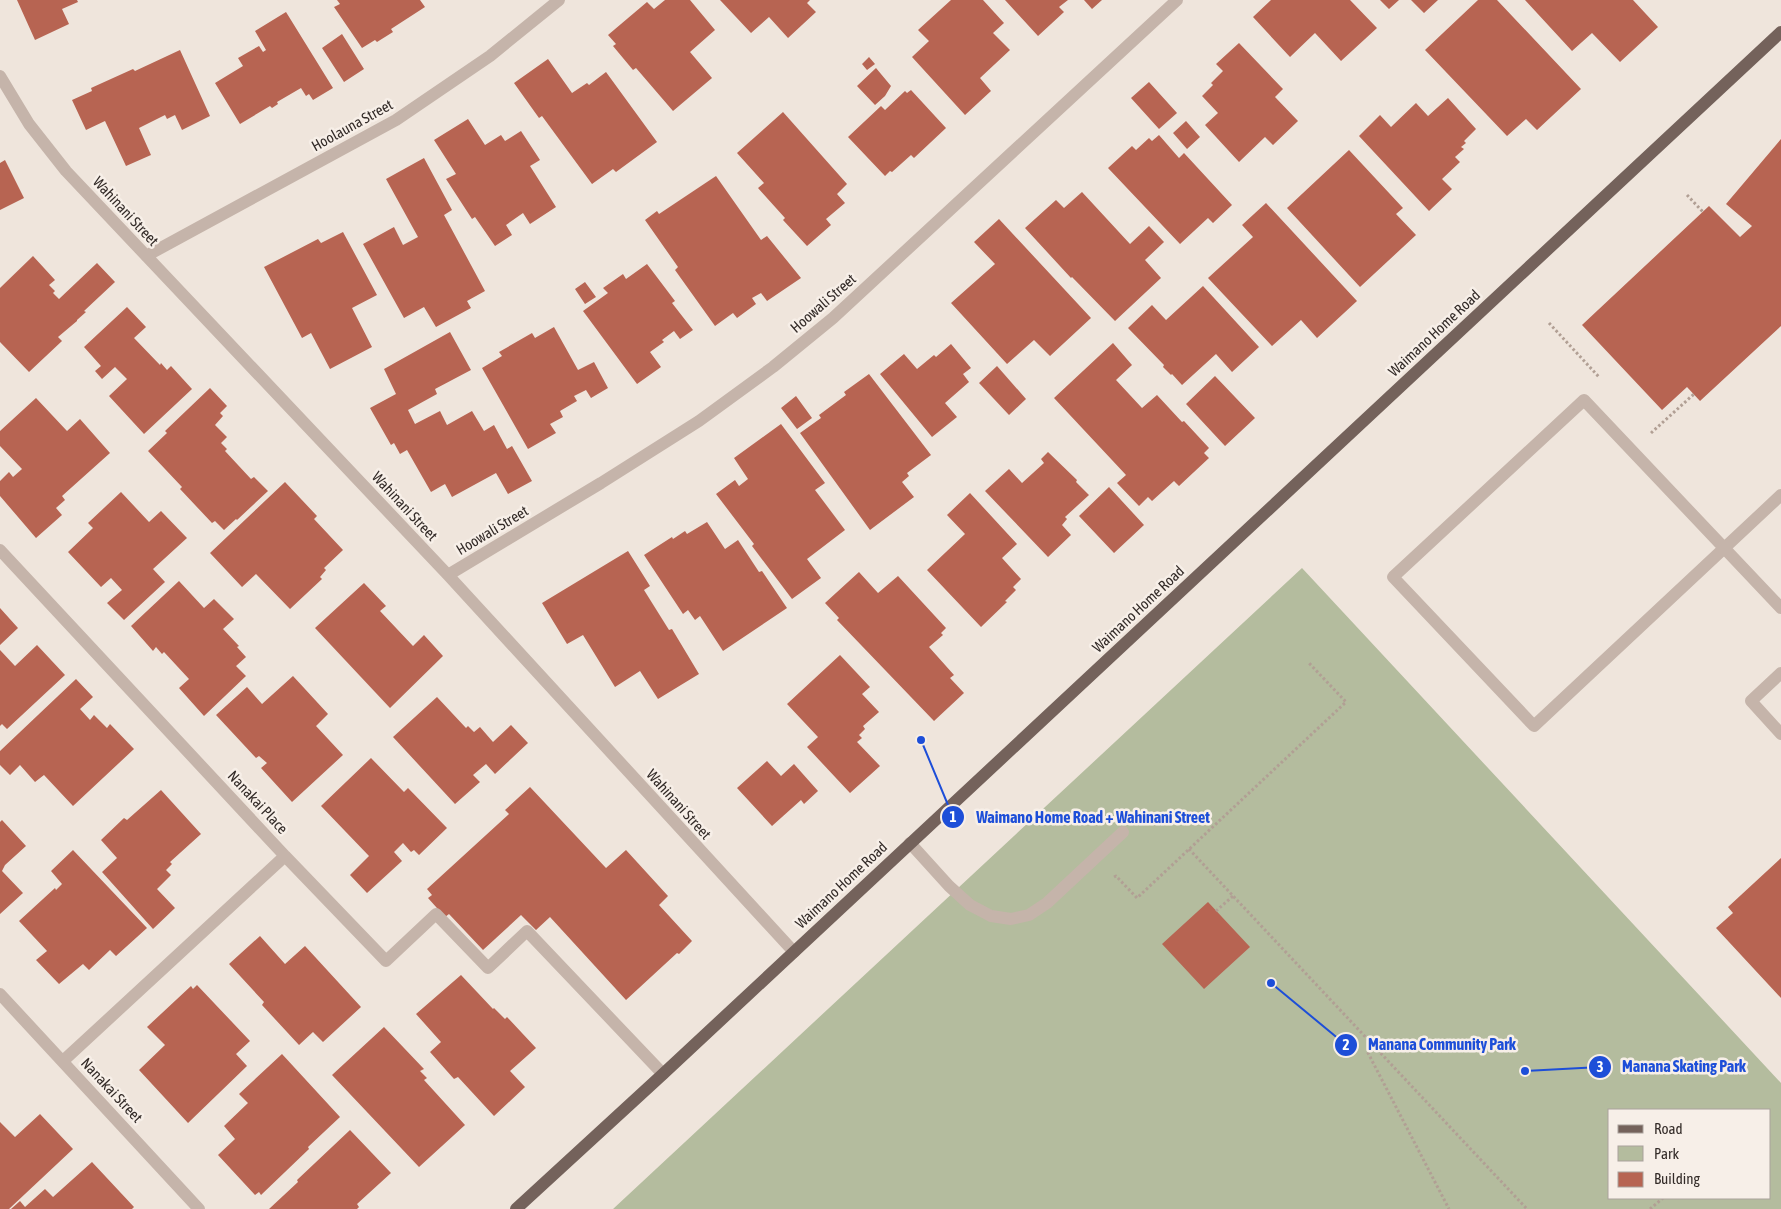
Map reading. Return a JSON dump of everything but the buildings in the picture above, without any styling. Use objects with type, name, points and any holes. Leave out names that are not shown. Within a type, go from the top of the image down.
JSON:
[{"type":"main road","name":"Waimano Home Road","points":[[516,1209],[1781,32]]},
{"type":"street","name":"Hoolauna Street","points":[[146,256],[396,120],[490,56],[559,0]]},
{"type":"street","name":"Hoowali Street","points":[[448,575],[601,483],[699,421],[773,366],[833,318],[1177,0]]},
{"type":"street","name":"Wahinani Street","points":[[0,76],[29,124],[66,171],[448,575],[794,952]]},
{"type":"street","points":[[1781,495],[1725,548],[1534,726],[1393,576],[1584,400],[1725,548],[1781,608]]},
{"type":"street","name":"Nanakai Place","points":[[0,550],[285,856],[62,1061]]},
{"type":"street","points":[[1781,673],[1751,702],[1781,734]]},
{"type":"street","points":[[910,844],[949,886],[970,905],[991,916],[1011,919],[1029,915],[1047,903],[1124,832]]},
{"type":"street","points":[[285,856],[386,961],[436,914],[488,968],[527,931],[663,1074]]},
{"type":"street","name":"Nanakai Street","points":[[0,994],[199,1209]]},
{"type":"path","points":[[1688,195],[1703,212]]},
{"type":"path","points":[[1651,432],[1694,394]]},
{"type":"path","points":[[1109,882],[1116,876],[1136,898],[1346,702],[1308,662]]},
{"type":"path","points":[[1189,849],[1527,1209]]},
{"type":"path","points":[[1216,911],[1233,896]]},
{"type":"path","points":[[1373,1045],[1367,1051],[1449,1209]]},
{"type":"path","points":[[1650,1209],[1662,1199]]},
{"type":"green space","points":[[1302,568],[1781,1083],[1781,1209],[613,1209]]},
{"type":"place","name":"Waimano Home Road + Wahinani Street","points":[[921,740]]},
{"type":"place","name":"Manana Community Park","points":[[1271,983]]},
{"type":"place","name":"Manana Skating Park","points":[[1525,1071]]}]
